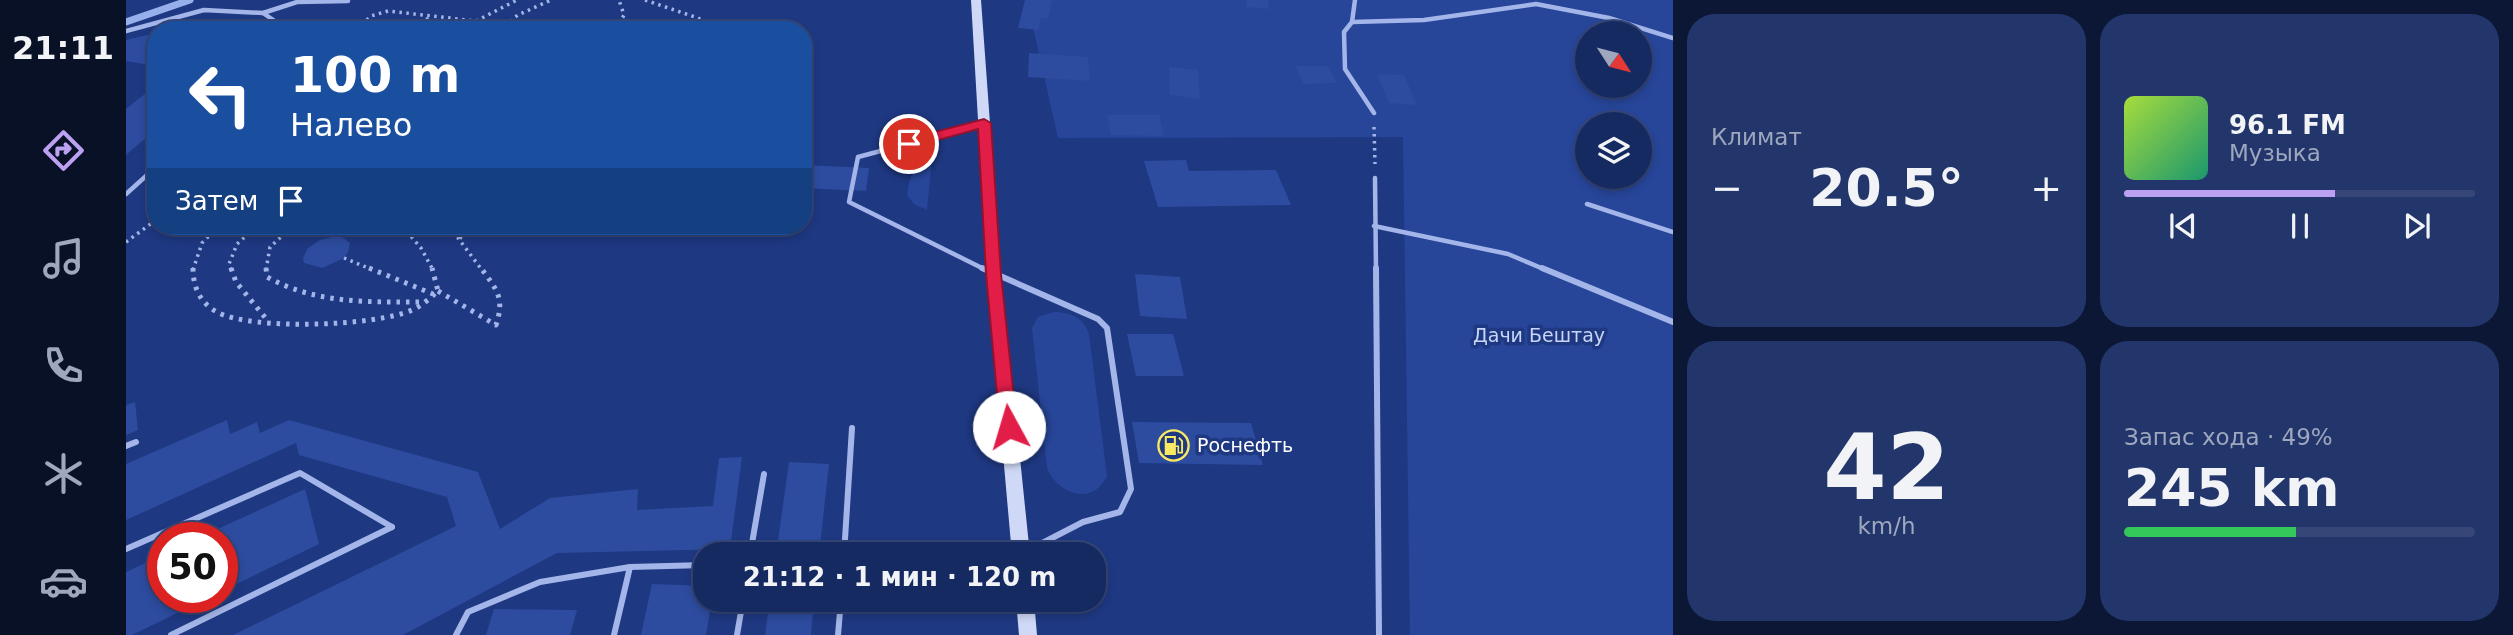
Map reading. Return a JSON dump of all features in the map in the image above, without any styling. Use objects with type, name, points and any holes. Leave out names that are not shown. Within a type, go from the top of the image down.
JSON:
[{"type":"main road","points":[[976,0],[994,274],[1020,542]]},
{"type":"main road","points":[[1026,612],[1028,635]]},
{"type":"lane","points":[[1355,0],[1352,22],[1344,32],[1345,69],[1374,113]]},
{"type":"lane","points":[[163,21],[204,10],[263,13],[297,2],[348,1]]},
{"type":"lane","points":[[1352,22],[1424,20],[1537,2],[1609,18],[1673,37]]},
{"type":"lane","points":[[263,13],[275,21]]},
{"type":"lane","points":[[126,31],[147,25]]},
{"type":"lane","points":[[984,123],[858,157],[849,202],[994,274],[1098,319],[1107,328],[1132,489],[1120,512],[1083,522],[1045,542]]},
{"type":"lane","points":[[126,194],[147,175]]},
{"type":"lane","points":[[1375,178],[1380,635]]},
{"type":"lane","points":[[1587,204],[1673,232]]},
{"type":"lane","points":[[1374,226],[1508,254],[1673,322]]},
{"type":"lane","points":[[845,542],[852,428]]},
{"type":"lane","points":[[126,446],[136,442]]},
{"type":"lane","points":[[126,549],[299,473],[392,527],[171,635]]},
{"type":"lane","points":[[752,542],[764,474]]},
{"type":"lane","points":[[456,635],[468,612],[540,582],[630,567],[693,565]]},
{"type":"lane","points":[[614,635],[630,567]]},
{"type":"lane","points":[[737,635],[741,612]]},
{"type":"lane","points":[[838,635],[840,612]]},
{"type":"path","points":[[366,21],[371,16],[388,11],[476,21],[517,0]]},
{"type":"path","points":[[510,21],[551,0]]},
{"type":"path","points":[[620,0],[624,15],[620,21]]},
{"type":"path","points":[[645,0],[703,21]]},
{"type":"path","points":[[425,21],[432,14]]},
{"type":"path","points":[[1374,113],[1375,178]]},
{"type":"path","points":[[126,242],[147,227]]},
{"type":"path","points":[[210,235],[201,245],[193,266],[195,293],[207,305],[226,316],[268,321],[369,321],[413,310],[436,293]]},
{"type":"path","points":[[247,235],[237,244],[229,264],[236,282],[268,321]]},
{"type":"path","points":[[281,235],[271,243],[264,260],[267,277],[284,288],[355,302],[423,302]]},
{"type":"path","points":[[410,235],[436,272],[436,293]]},
{"type":"path","points":[[344,258],[436,293],[496,325],[502,307],[494,286],[466,252],[456,235]]},
{"type":"path","points":[[460,240],[462,235]]},
{"type":"green space","name":"Дачи Бештау","points":[[1027,0],[1673,0],[1673,635],[1410,635],[1403,137],[1058,138]]},
{"type":"green space","points":[[932,159],[927,210],[914,204],[907,195],[913,172],[920,164]]},
{"type":"green space","points":[[1054,312],[1076,317],[1084,324],[1089,334],[1107,476],[1101,485],[1085,494],[1067,490],[1059,485],[1047,468],[1032,328],[1038,317]]},
{"type":"building","points":[[1025,0],[1052,0],[1048,18],[1041,18],[1038,30],[1018,28]]},
{"type":"building","points":[[1246,0],[1268,0],[1269,9],[1246,7]]},
{"type":"building","points":[[147,35],[147,64],[126,61],[126,40]]},
{"type":"building","points":[[1029,53],[1088,57],[1090,81],[1028,77]]},
{"type":"building","points":[[1295,66],[1328,66],[1337,83],[1304,84]]},
{"type":"building","points":[[1169,67],[1198,70],[1200,99],[1170,95]]},
{"type":"building","points":[[1377,74],[1404,75],[1417,105],[1389,103]]},
{"type":"building","points":[[147,92],[147,137],[126,155],[126,109]]},
{"type":"building","points":[[1107,115],[1159,115],[1164,136],[1111,135]]},
{"type":"building","points":[[1186,160],[1189,171],[1276,170],[1291,205],[1158,207],[1144,161]]},
{"type":"building","points":[[812,165],[869,168],[866,191],[812,188]]},
{"type":"building","points":[[336,236],[350,243],[344,258],[322,268],[304,263],[303,258],[308,248],[320,240]]},
{"type":"building","points":[[1135,274],[1180,277],[1187,319],[1140,316]]},
{"type":"building","points":[[1127,334],[1173,334],[1184,376],[1136,376]]},
{"type":"building","points":[[135,402],[138,430],[126,435],[126,405]]},
{"type":"building","points":[[227,420],[230,434],[257,422],[260,433],[289,420],[478,472],[500,529],[550,498],[638,489],[637,510],[713,506],[719,458],[742,457],[731,542],[693,542],[693,550],[557,553],[403,635],[233,635],[456,526],[447,497],[299,455],[296,443],[126,520],[126,464]]},
{"type":"building","points":[[1132,422],[1251,423],[1263,465],[1139,463]]},
{"type":"building","points":[[789,462],[829,464],[820,542],[778,542]]},
{"type":"building","points":[[305,489],[319,544],[238,583],[238,522],[233,522]]},
{"type":"building","points":[[147,562],[147,613],[177,613],[132,635],[126,635],[126,572]]},
{"type":"building","points":[[652,584],[693,586],[693,612],[710,612],[706,635],[641,635]]},
{"type":"building","points":[[494,609],[577,610],[570,635],[486,635]]},
{"type":"building","points":[[768,612],[813,612],[811,635],[765,635]]},
{"type":"waterway","points":[[126,22],[190,0]]},
{"type":"place","name":"Роснефть","points":[[1174,445]]},
{"type":"route","points":[[909,144],[984,123],[994,274],[1009,427]]}]
